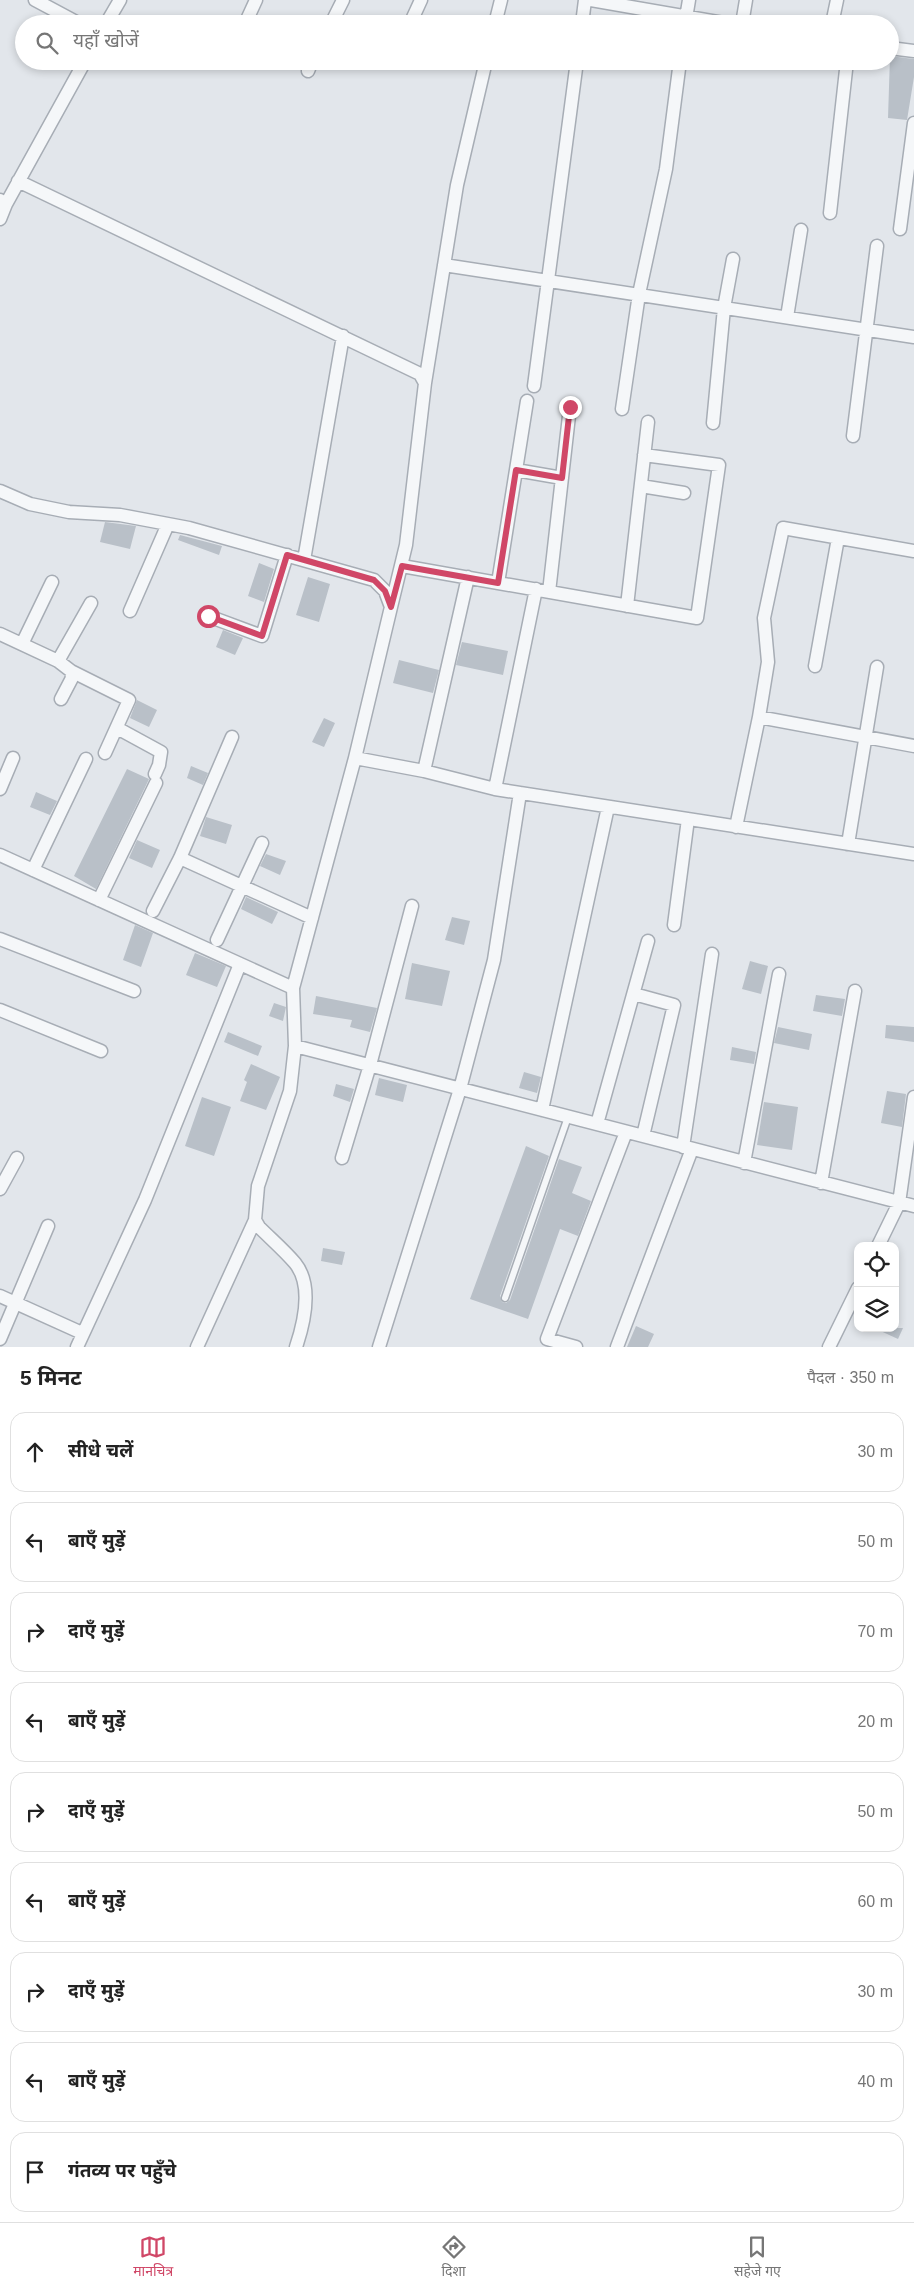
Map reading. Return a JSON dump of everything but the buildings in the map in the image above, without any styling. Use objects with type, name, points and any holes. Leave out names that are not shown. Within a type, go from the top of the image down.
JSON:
[{"type":"street","points":[[35,0],[63,15]]},
{"type":"street","points":[[111,15],[120,0]]},
{"type":"street","points":[[249,15],[256,0]]},
{"type":"street","points":[[336,15],[343,0]]},
{"type":"street","points":[[414,15],[421,0]]},
{"type":"street","points":[[497,15],[501,0]]},
{"type":"street","points":[[583,15],[584,0]]},
{"type":"street","points":[[591,0],[662,15]]},
{"type":"street","points":[[686,15],[689,0]]},
{"type":"street","points":[[744,15],[746,0]]},
{"type":"street","points":[[834,15],[837,0]]},
{"type":"street","points":[[899,49],[914,51]]},
{"type":"street","points":[[0,219],[3,202],[18,181],[80,70]]},
{"type":"street","points":[[197,1347],[254,1220],[258,1186],[290,1091],[296,1046],[293,988],[355,758],[402,566],[425,383],[457,185],[484,70]]},
{"type":"street","points":[[534,386],[576,70]]},
{"type":"street","points":[[622,409],[639,294],[666,169],[679,70]]},
{"type":"street","points":[[830,213],[846,70]]},
{"type":"street","points":[[900,229],[914,122]]},
{"type":"street","points":[[18,181],[420,374],[425,383]]},
{"type":"street","points":[[787,317],[801,230]]},
{"type":"street","points":[[853,436],[877,246]]},
{"type":"street","points":[[713,423],[724,308],[733,259]]},
{"type":"street","points":[[444,265],[914,337]]},
{"type":"street","points":[[304,560],[343,336]]},
{"type":"street","points":[[498,583],[527,401]]},
{"type":"street","points":[[549,592],[570,407]]},
{"type":"street","points":[[627,606],[648,422]]},
{"type":"street","points":[[402,566],[697,618],[716,498],[719,465],[644,455]]},
{"type":"street","points":[[516,470],[562,478]]},
{"type":"street","points":[[640,486],[684,493]]},
{"type":"street","points":[[0,491],[30,504],[168,524],[374,580],[385,591],[391,607]]},
{"type":"street","points":[[130,611],[168,524]]},
{"type":"street","points":[[736,826],[759,717],[768,662],[764,618],[784,528],[914,551]]},
{"type":"street","points":[[815,666],[838,538]]},
{"type":"street","points":[[208,616],[262,636],[287,555]]},
{"type":"street","points":[[424,771],[468,577]]},
{"type":"street","points":[[22,644],[52,582]]},
{"type":"street","points":[[495,789],[536,590]]},
{"type":"street","points":[[58,661],[92,603]]},
{"type":"street","points":[[0,634],[58,661],[71,671],[129,700],[105,753]]},
{"type":"street","points":[[848,844],[877,667]]},
{"type":"street","points":[[61,699],[72,678],[71,671]]},
{"type":"street","points":[[759,717],[914,746]]},
{"type":"street","points":[[99,900],[156,778],[161,752],[116,728]]},
{"type":"street","points":[[152,911],[180,858],[232,737]]},
{"type":"street","points":[[0,789],[14,758]]},
{"type":"street","points":[[355,758],[424,771],[495,789],[914,854]]},
{"type":"street","points":[[33,870],[86,759]]},
{"type":"street","points":[[379,1347],[460,1089],[494,960],[520,793]]},
{"type":"street","points":[[542,1110],[608,807]]},
{"type":"street","points":[[674,925],[688,819]]},
{"type":"street","points":[[217,940],[262,843]]},
{"type":"street","points":[[0,855],[293,988]]},
{"type":"street","points":[[180,858],[312,918]]},
{"type":"street","points":[[342,1158],[370,1065],[412,906]]},
{"type":"street","points":[[0,939],[134,991]]},
{"type":"street","points":[[597,1124],[648,941]]},
{"type":"street","points":[[617,1347],[688,1148],[712,954]]},
{"type":"street","points":[[77,1347],[145,1200],[240,964]]},
{"type":"street","points":[[744,1163],[779,974]]},
{"type":"street","points":[[820,1183],[855,991]]},
{"type":"street","points":[[634,994],[674,1005],[643,1136]]},
{"type":"street","points":[[0,1010],[101,1051]]},
{"type":"street","points":[[296,1046],[914,1206]]},
{"type":"street","points":[[880,1242],[900,1203],[914,1097]]},
{"type":"street","points":[[576,1347],[547,1340],[626,1132]]},
{"type":"street","points":[[0,1189],[17,1158]]},
{"type":"street","points":[[254,1220],[296,1264],[303,1280],[305,1293],[304,1309],[296,1347]]},
{"type":"street","points":[[0,1339],[48,1226]]},
{"type":"street","points":[[0,1296],[82,1333]]},
{"type":"street","points":[[829,1347],[854,1296]]},
{"type":"lane","points":[[505,1298],[568,1117]]},
{"type":"route","points":[[208,616],[262,636],[287,555],[374,580],[385,591],[391,607],[402,566],[498,583],[516,470],[562,478],[570,407]]}]
